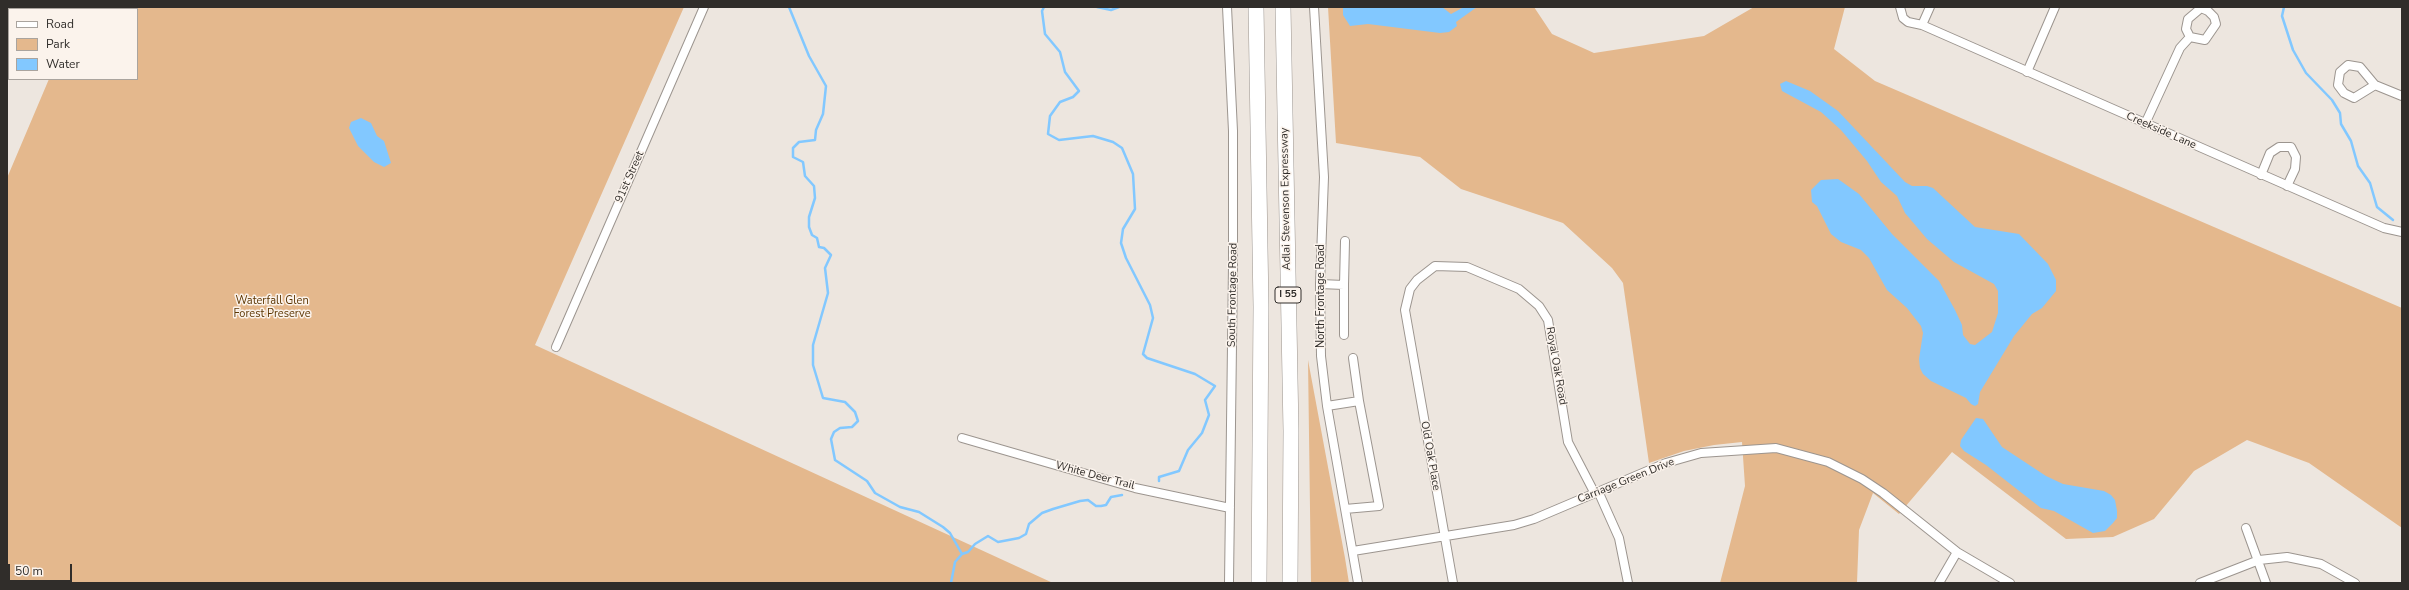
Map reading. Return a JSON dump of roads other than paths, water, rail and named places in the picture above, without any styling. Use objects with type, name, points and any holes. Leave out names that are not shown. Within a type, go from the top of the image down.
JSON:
[{"type":"highway","name":"I 55","points":[[1256,7],[1261,307],[1259,583]]},
{"type":"highway","name":"Adlai Stevenson Expressway","points":[[1283,7],[1291,423],[1290,583]]},
{"type":"street","name":"91st Street","points":[[556,347],[704,7]]},
{"type":"street","name":"South Frontage Road","points":[[1227,7],[1232,131],[1233,257],[1229,583]]},
{"type":"street","name":"North Frontage Road","points":[[1314,7],[1324,177],[1320,284],[1321,356],[1327,406],[1358,583]]},
{"type":"street","name":"Creekside Lane","points":[[1900,7],[1903,18],[1908,22],[1922,25],[2384,228],[2402,232]]},
{"type":"street","points":[[1922,25],[1930,7]]},
{"type":"street","points":[[2027,72],[2055,7]]},
{"type":"street","points":[[2146,124],[2180,48],[2190,37]]},
{"type":"street","points":[[2375,85],[2354,98],[2344,93],[2338,85],[2340,72],[2348,65],[2360,67],[2375,85],[2402,96]]},
{"type":"street","points":[[2261,175],[2270,152],[2279,147],[2291,148],[2296,157],[2295,169],[2286,186]]},
{"type":"street","points":[[1344,335],[1345,241]]},
{"type":"street","name":"Royal Oak Road","points":[[1407,328],[1405,310],[1408,294],[1417,280],[1435,266],[1466,267],[1528,294],[1539,306],[1548,320],[1568,442],[1596,491],[1619,538],[1628,583]]},
{"type":"street","points":[[1320,284],[1344,286]]},
{"type":"street","name":"Old Oak Place","points":[[1407,328],[1453,583]]},
{"type":"street","points":[[1345,509],[1379,506],[1359,401],[1353,358]]},
{"type":"street","points":[[1327,406],[1359,401]]},
{"type":"street","name":"White Deer Trail","points":[[962,438],[1135,488],[1230,508]]},
{"type":"street","name":"Carriage Green Drive","points":[[1353,551],[1445,537],[1534,519],[1596,491],[1666,463],[1702,453],[1776,448],[1828,462],[1862,479],[1883,493],[1957,552],[2010,583]]},
{"type":"street","points":[[2246,528],[2259,560],[2266,583]]},
{"type":"street","points":[[1939,583],[1957,552]]},
{"type":"street","points":[[2200,583],[2259,560],[2287,557],[2312,562],[2334,570],[2355,583]]},
{"type":"water","points":[[1343,7],[1442,7],[1451,14],[1464,7],[1477,7],[1456,22],[1457,26],[1449,32],[1440,33],[1368,24],[1350,26],[1343,15]]},
{"type":"water","points":[[1786,81],[1810,91],[1838,111],[1905,182],[1912,186],[1927,186],[1933,188],[1975,227],[2019,234],[2048,264],[2056,280],[2056,291],[2042,308],[2032,314],[2014,336],[1980,392],[1978,404],[1975,406],[1966,398],[1931,381],[1923,374],[1920,368],[1919,359],[1923,333],[1921,326],[1907,308],[1887,290],[1869,258],[1861,250],[1841,242],[1831,234],[1817,206],[1812,202],[1811,190],[1821,180],[1838,179],[1859,194],[1892,234],[1939,281],[1962,325],[1963,335],[1970,344],[1975,345],[1992,332],[1998,313],[1998,291],[1994,284],[1954,262],[1927,239],[1905,213],[1897,196],[1881,182],[1867,161],[1841,130],[1821,112],[1782,91],[1780,84]]},
{"type":"water","points":[[361,118],[371,123],[377,136],[384,141],[391,163],[384,167],[374,162],[358,146],[349,128],[351,122]]},
{"type":"water","points":[[1976,418],[1983,419],[2002,447],[2046,476],[2063,484],[2104,491],[2111,495],[2115,500],[2117,518],[2105,531],[2093,533],[2054,511],[2041,508],[1986,465],[1964,451],[1960,446],[1961,440]]},
{"type":"waterway","points":[[789,7],[809,56],[826,86],[823,114],[816,130],[815,140],[799,142],[793,148],[793,157],[803,162],[805,176],[814,186],[815,198],[809,217],[809,227],[812,235],[817,238],[819,247],[824,248],[831,255],[825,268],[828,293],[813,345],[813,365],[823,398],[845,402],[855,412],[858,421],[852,427],[840,428],[834,432],[831,439],[835,460],[867,481],[875,493],[900,507],[919,512],[943,527],[950,533],[962,554]]},
{"type":"waterway","points":[[1044,7],[1042,11],[1045,34],[1060,52],[1065,72],[1079,91],[1073,97],[1060,102],[1050,116],[1048,134],[1059,140],[1093,136],[1113,142],[1122,148],[1133,174],[1135,209],[1123,229],[1121,243],[1126,258],[1150,305],[1153,318],[1143,354],[1147,358],[1195,374],[1215,386],[1205,400],[1209,415],[1202,433],[1188,450],[1179,471],[1159,477],[1159,481]]},
{"type":"waterway","points":[[1097,7],[1111,10],[1119,7]]},
{"type":"waterway","points":[[2284,7],[2282,16],[2293,50],[2306,73],[2332,100],[2340,113],[2341,124],[2351,141],[2358,166],[2370,183],[2377,207],[2393,220]]},
{"type":"waterway","points":[[962,554],[968,552],[975,544],[988,536],[998,542],[1019,538],[1026,534],[1029,524],[1042,513],[1080,501],[1088,500],[1096,506],[1106,505],[1111,497],[1122,495]]},
{"type":"waterway","points":[[951,583],[955,562],[962,554]]},
{"type":"park label","name":"Waterfall Glen Forest Preserve","points":[[272,307]]}]
